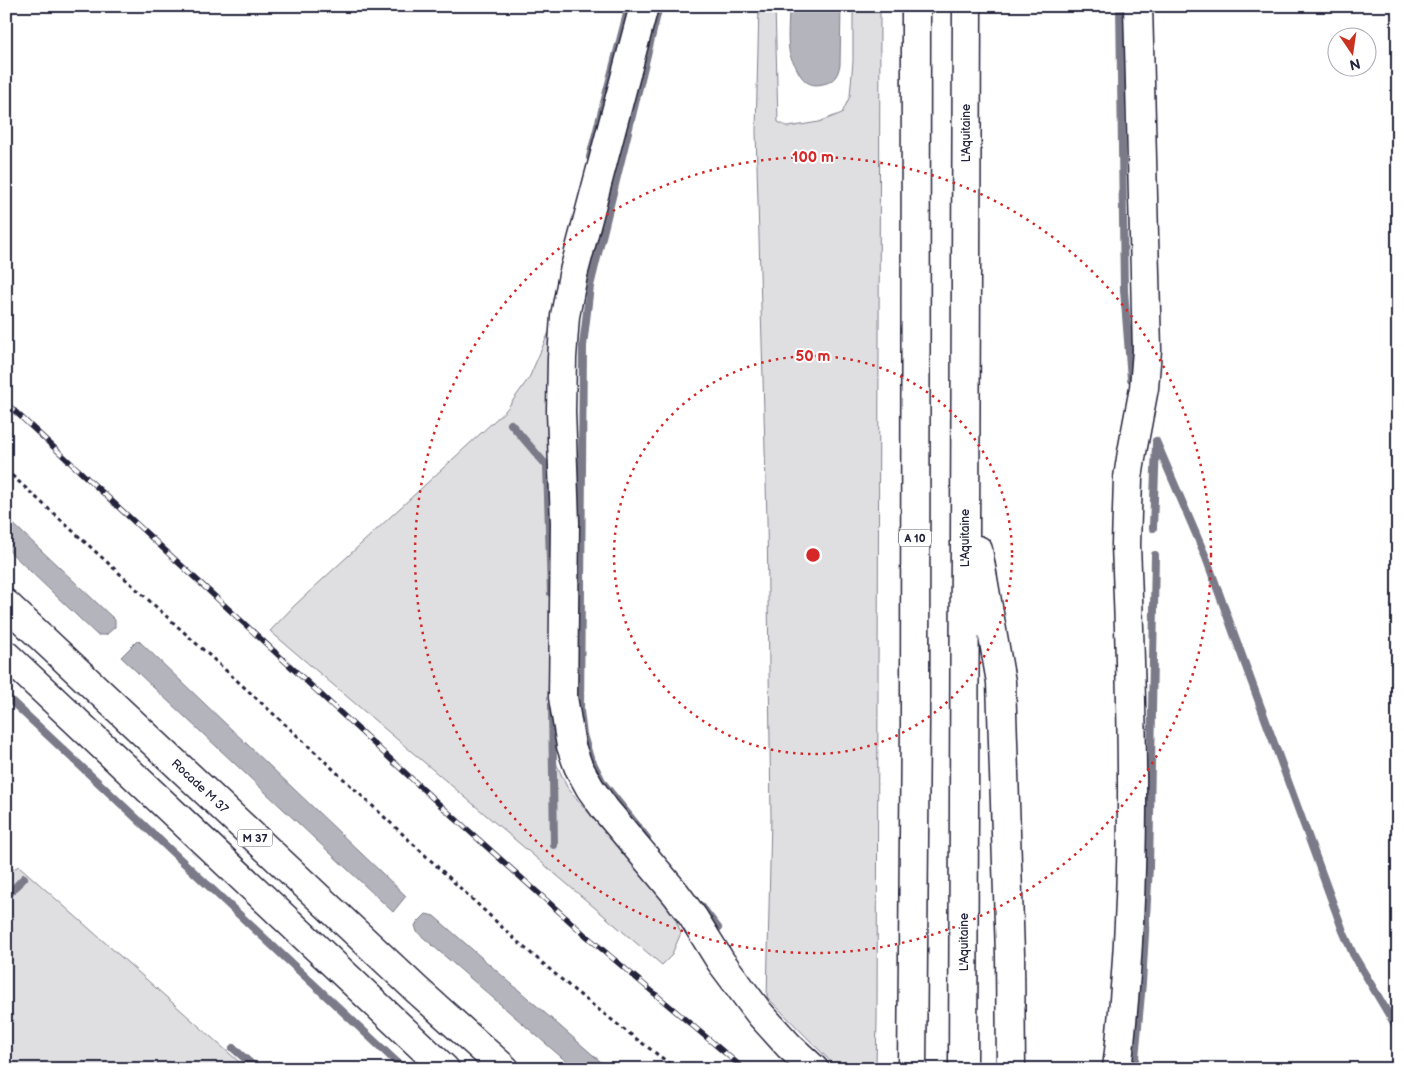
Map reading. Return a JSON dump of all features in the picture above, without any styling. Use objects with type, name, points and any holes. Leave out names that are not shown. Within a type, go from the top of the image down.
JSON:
[{"type":"main road","points":[[644,6],[572,274],[565,316],[561,411],[565,523],[563,668],[567,726],[578,766],[590,788],[605,809],[676,894],[721,962],[760,1014],[814,1069]]},
{"type":"main road","name":"A 10","points":[[912,1069],[915,722],[916,6]]},
{"type":"main road","name":"L'Aquitaine","points":[[962,1069],[966,6]]},
{"type":"main road","points":[[1117,1069],[1125,1006],[1131,880],[1133,778],[1126,545],[1128,478],[1144,388],[1147,350],[1138,6]]},
{"type":"main road","points":[[965,477],[1001,682],[1011,1069]]},
{"type":"main road","name":"Rocade M 37","points":[[6,604],[410,983],[505,1069]]},
{"type":"main road","points":[[6,655],[445,1069]]},
{"type":"path","points":[[6,470],[301,739],[520,943],[626,1031],[677,1069]]},
{"type":"shaded area","points":[[759,6],[775,6],[778,122],[788,127],[819,122],[842,113],[850,96],[853,61],[853,6],[880,6],[877,1021],[876,1064],[874,1069],[838,1069],[767,997],[771,818],[767,519],[756,131]]},
{"type":"shaded area","points":[[789,6],[841,6],[840,65],[837,75],[830,82],[813,85],[805,81],[797,70],[789,52]]},
{"type":"shaded area","points":[[549,332],[550,450],[556,592],[554,736],[557,765],[567,787],[671,908],[681,933],[671,956],[662,965],[270,631],[295,605],[506,410],[529,378]]},
{"type":"shaded area","points":[[6,517],[115,620],[115,627],[106,635],[97,635],[6,548]]},
{"type":"shaded area","points":[[138,640],[406,896],[393,912],[121,657]]},
{"type":"shaded area","points":[[19,866],[247,1069],[6,1069],[6,873]]},
{"type":"shaded area","points":[[426,914],[434,916],[609,1069],[575,1069],[417,932],[415,925]]},
{"type":"waterway","points":[[590,157],[629,6]]},
{"type":"waterway","points":[[647,838],[603,783],[589,755],[583,735],[580,711],[583,346],[590,286],[659,6]]},
{"type":"waterway","points":[[1120,6],[1124,290],[1131,379]]},
{"type":"waterway","points":[[511,424],[547,466],[551,593]]},
{"type":"waterway","points":[[1156,441],[1205,555],[1343,931],[1353,954],[1398,1030]]},
{"type":"waterway","points":[[1153,528],[1156,443]]},
{"type":"waterway","points":[[1134,1069],[1142,983],[1149,867],[1155,555]]},
{"type":"waterway","points":[[6,696],[404,1069]]},
{"type":"waterway","points":[[552,707],[554,845]]},
{"type":"waterway","points":[[6,897],[24,878]]},
{"type":"waterway","points":[[701,906],[718,928]]},
{"type":"waterway","points":[[233,1048],[257,1069]]},
{"type":"railway","points":[[6,403],[439,804],[584,934],[744,1069]]}]
